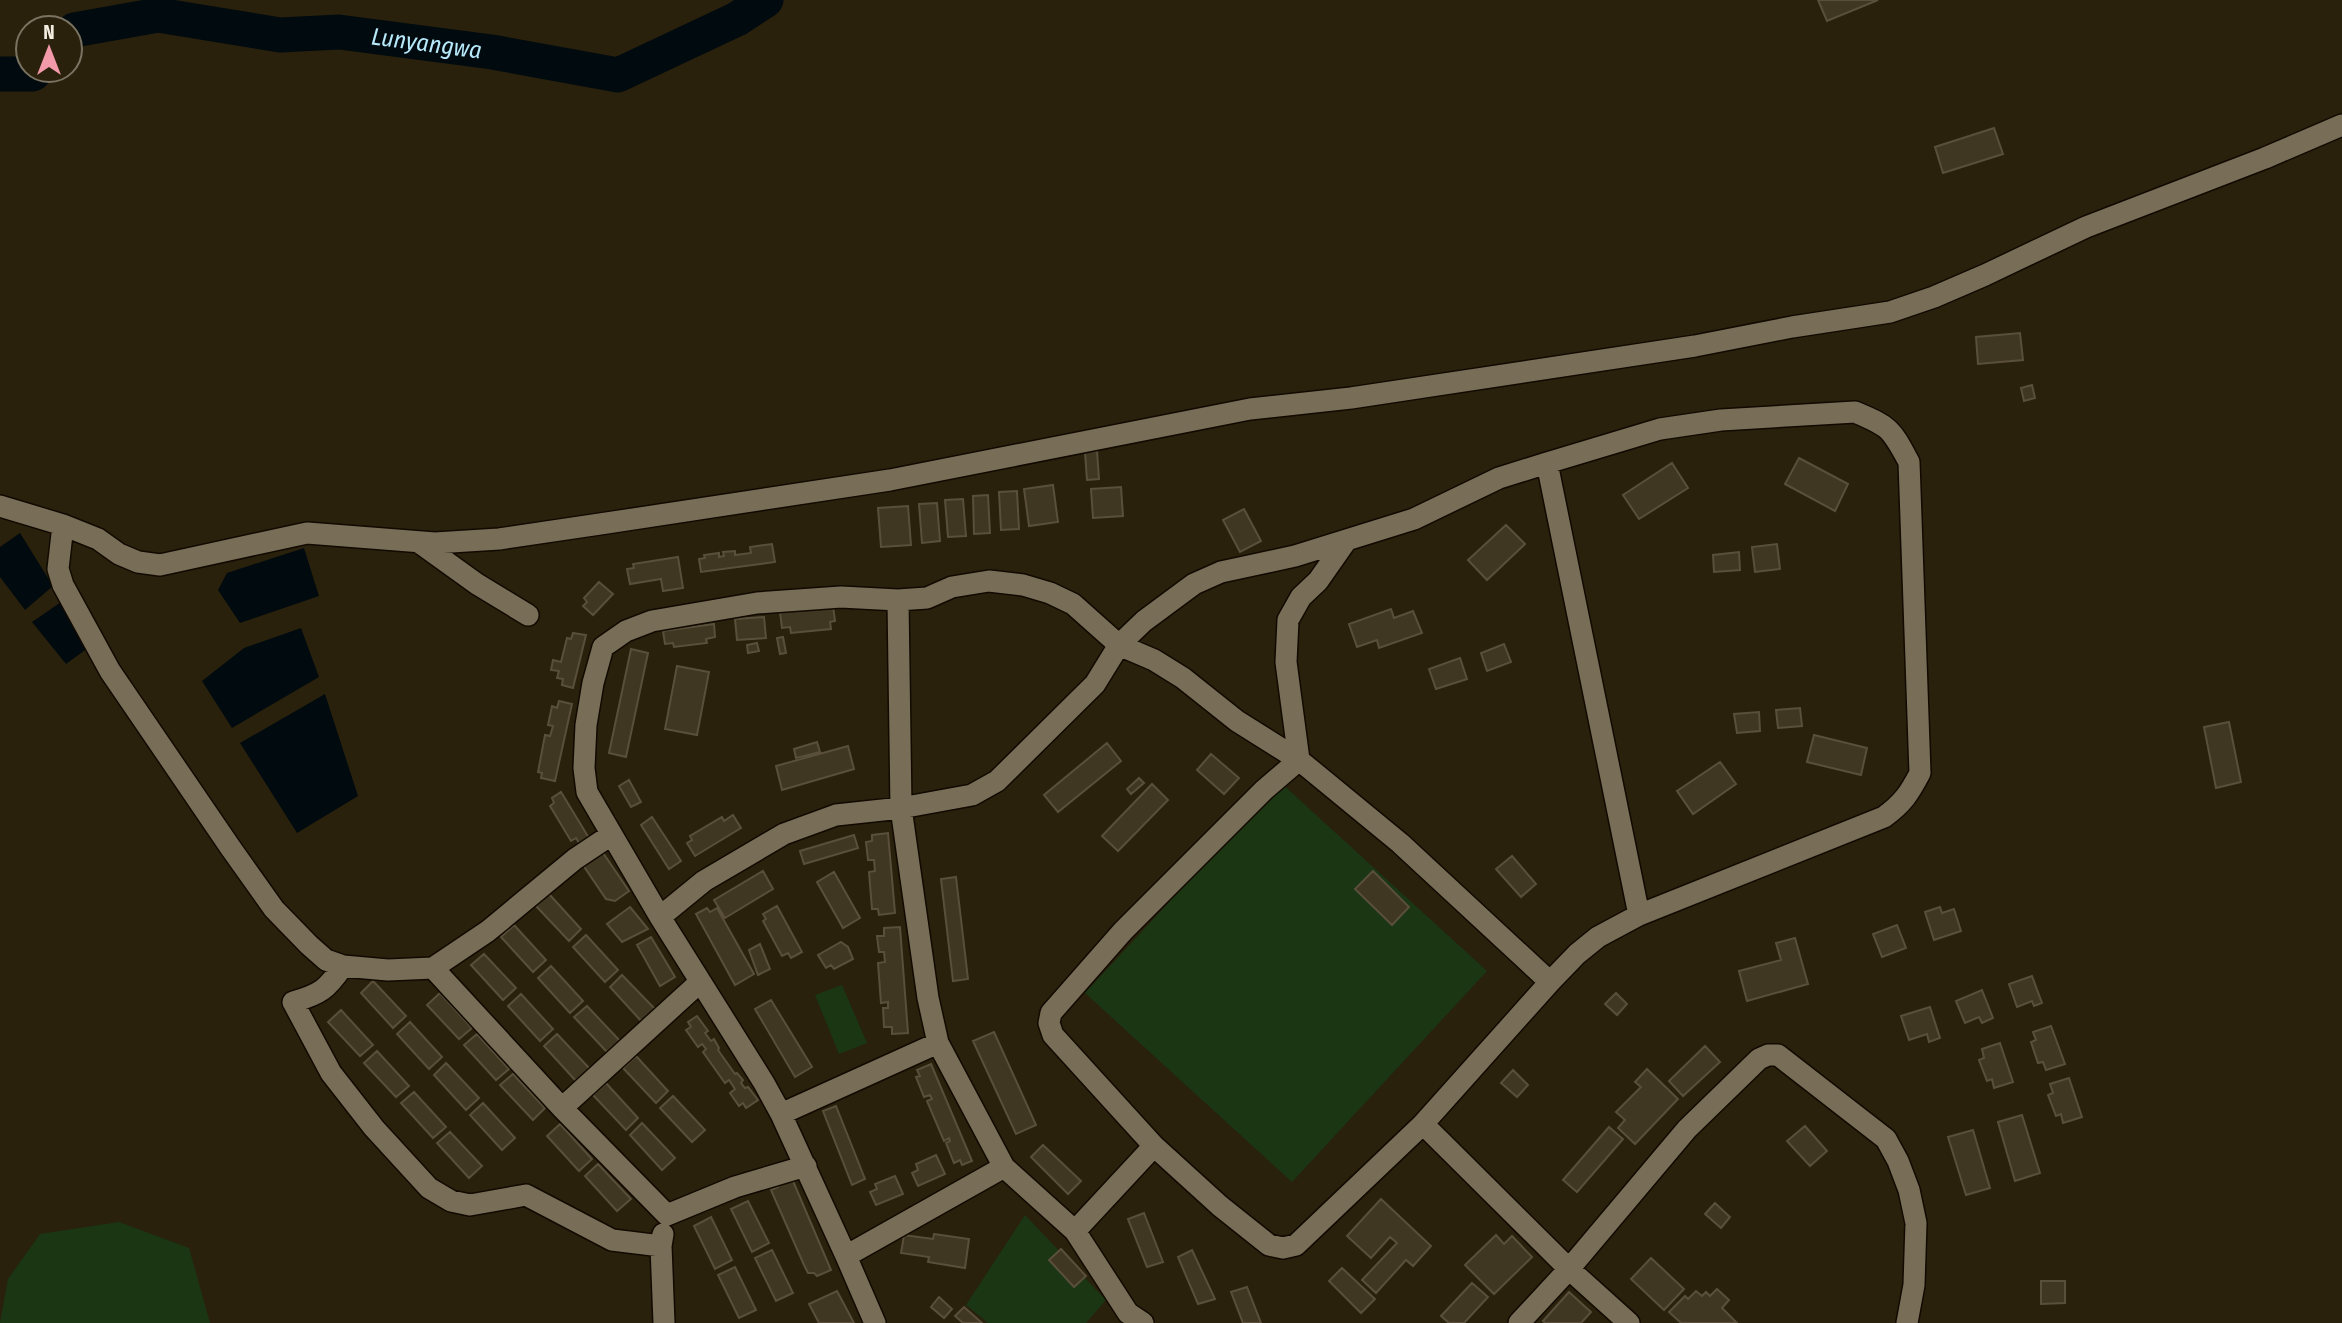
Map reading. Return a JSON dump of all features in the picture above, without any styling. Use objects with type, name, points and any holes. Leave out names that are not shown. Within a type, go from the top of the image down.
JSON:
[{"type":"street","points":[[0,506],[98,539],[119,554],[138,562],[160,565],[307,533],[420,543],[499,539],[890,480],[1250,410],[1350,398],[1695,346],[1890,312],[1934,297],[2086,227],[2265,158],[2342,125]]},
{"type":"street","points":[[660,917],[704,881],[784,834],[836,815],[901,808],[972,795],[997,781],[1095,684],[1119,645],[1144,621],[1194,584],[1221,572],[1295,556],[1414,519],[1499,478],[1660,429],[1721,420],[1855,412],[1890,428],[1909,462],[1920,773],[1902,803],[1884,817],[1639,915],[1598,937],[1550,982],[1423,1124],[1296,1245],[1283,1248],[1269,1245],[1220,1206],[1154,1146],[1053,1035],[1049,1023],[1051,1013],[1132,922],[1264,790],[1300,760]]},
{"type":"street","points":[[1547,463],[1639,915]]},
{"type":"street","points":[[63,525],[58,569],[63,585],[110,671],[274,909],[326,960],[343,966],[387,970],[433,968],[488,931],[575,859],[611,835]]},
{"type":"street","points":[[1300,760],[1286,662],[1288,620],[1301,597],[1318,580],[1346,541]]},
{"type":"street","points":[[420,543],[477,584],[528,615]]},
{"type":"street","points":[[875,1323],[781,1114],[587,792],[584,768],[586,725],[593,683],[603,647],[625,631],[652,621],[685,614],[757,603],[807,599],[927,598],[968,583],[989,580],[1023,585],[1050,593],[1073,604],[1119,645],[1154,660],[1183,678],[1237,721],[1300,760],[1400,844],[1550,982]]},
{"type":"street","points":[[898,600],[901,808],[928,998],[938,1043],[1003,1167],[1075,1231],[1130,1320]]},
{"type":"street","points":[[343,966],[327,988],[314,996],[293,1002],[331,1073],[374,1128],[429,1188],[451,1201],[470,1205],[526,1195],[612,1240],[661,1246]]},
{"type":"street","points":[[433,968],[562,1108],[667,1215]]},
{"type":"street","points":[[562,1108],[700,982]]},
{"type":"street","points":[[781,1114],[938,1043]]},
{"type":"street","points":[[1519,1323],[1569,1269],[1687,1129],[1759,1059],[1768,1055],[1778,1055],[1886,1139],[1898,1161],[1909,1191],[1916,1223],[1914,1285],[1907,1323]]},
{"type":"street","points":[[1423,1124],[1569,1269],[1629,1323]]},
{"type":"street","points":[[1075,1231],[1154,1146]]},
{"type":"street","points":[[667,1215],[735,1187],[806,1166]]},
{"type":"street","points":[[846,1256],[1003,1167]]},
{"type":"street","points":[[664,1323],[661,1246],[667,1215]]},
{"type":"green space","points":[[1280,782],[1487,971],[1292,1182],[1085,993]]},
{"type":"green space","points":[[842,985],[867,1043],[839,1054],[815,995]]},
{"type":"green space","points":[[1025,1215],[1106,1300],[1086,1323],[988,1323],[966,1305]]},
{"type":"green space","points":[[119,1222],[189,1248],[210,1323],[0,1323],[8,1279],[40,1234]]},
{"type":"shaded area","points":[[20,533],[53,586],[25,610],[0,577],[0,547]]},
{"type":"shaded area","points":[[304,548],[319,596],[240,623],[218,590],[227,573]]},
{"type":"shaded area","points":[[64,600],[92,645],[66,664],[32,622]]},
{"type":"shaded area","points":[[301,628],[319,677],[232,728],[202,681],[244,648]]},
{"type":"shaded area","points":[[325,694],[358,796],[297,833],[240,743]]},
{"type":"building","points":[[1818,0],[1878,0],[1827,21]]},
{"type":"building","points":[[1994,128],[2003,154],[1943,173],[1935,147]]},
{"type":"building","points":[[2020,333],[2023,360],[1978,364],[1976,337]]},
{"type":"building","points":[[2032,385],[2035,398],[2024,401],[2021,388]]},
{"type":"building","points":[[1097,451],[1099,479],[1087,480],[1085,452]]},
{"type":"building","points":[[1799,458],[1848,484],[1835,511],[1785,484]]},
{"type":"building","points":[[1672,463],[1688,488],[1639,519],[1623,495]]},
{"type":"building","points":[[1053,485],[1058,522],[1029,526],[1024,489]]},
{"type":"building","points":[[1121,487],[1123,516],[1093,518],[1091,489]]},
{"type":"building","points":[[1017,491],[1019,529],[1001,530],[999,492]]},
{"type":"building","points":[[988,495],[990,533],[974,534],[973,496]]},
{"type":"building","points":[[963,499],[966,536],[948,537],[945,500]]},
{"type":"building","points":[[937,503],[940,541],[922,543],[919,504]]},
{"type":"building","points":[[908,506],[911,545],[881,547],[878,508]]},
{"type":"building","points":[[1244,509],[1261,541],[1240,552],[1223,520]]},
{"type":"building","points":[[1506,525],[1525,544],[1487,580],[1468,560]]},
{"type":"building","points":[[772,544],[775,562],[701,572],[699,559],[705,558],[704,555],[719,553],[719,557],[724,556],[723,552],[735,551],[735,555],[751,553],[750,547]]},
{"type":"building","points":[[1777,544],[1780,569],[1755,572],[1752,547]]},
{"type":"building","points":[[1739,552],[1740,570],[1714,572],[1713,555]]},
{"type":"building","points":[[678,557],[683,588],[663,591],[661,579],[630,584],[627,569],[634,568],[633,564]]},
{"type":"building","points":[[599,582],[613,594],[593,615],[583,606],[587,602],[584,598]]},
{"type":"building","points":[[833,606],[835,621],[830,622],[831,629],[791,633],[790,627],[782,628],[780,612]]},
{"type":"building","points":[[1391,609],[1394,618],[1413,611],[1422,633],[1379,648],[1377,640],[1357,647],[1349,624]]},
{"type":"building","points":[[764,617],[766,638],[737,640],[735,619]]},
{"type":"building","points":[[714,624],[715,637],[706,639],[707,643],[674,647],[673,643],[665,644],[663,631]]},
{"type":"building","points":[[573,633],[586,635],[573,688],[562,685],[563,679],[557,678],[559,671],[551,670],[553,660],[561,662],[567,638],[571,639]]},
{"type":"building","points":[[783,637],[786,653],[780,654],[777,638]]},
{"type":"building","points":[[757,643],[759,651],[748,653],[747,645]]},
{"type":"building","points":[[1504,644],[1511,662],[1487,671],[1481,653]]},
{"type":"building","points":[[631,649],[648,653],[626,757],[609,753]]},
{"type":"building","points":[[1460,658],[1467,679],[1436,689],[1429,669]]},
{"type":"building","points":[[677,666],[709,672],[697,735],[665,729]]},
{"type":"building","points":[[559,701],[572,704],[555,781],[541,778],[542,773],[538,772],[545,735],[550,736],[553,726],[548,725],[552,706],[557,708]]},
{"type":"building","points":[[1800,708],[1802,726],[1778,728],[1776,710]]},
{"type":"building","points":[[1759,712],[1760,731],[1737,733],[1734,714]]},
{"type":"building","points":[[2229,722],[2241,782],[2216,788],[2204,727]]},
{"type":"building","points":[[1814,735],[1867,748],[1861,775],[1807,762]]},
{"type":"building","points":[[817,742],[820,752],[796,758],[794,749]]},
{"type":"building","points":[[1107,743],[1121,761],[1058,812],[1044,795]]},
{"type":"building","points":[[848,746],[854,769],[782,790],[776,766]]},
{"type":"building","points":[[1211,754],[1239,778],[1224,794],[1197,770]]},
{"type":"building","points":[[1720,762],[1736,784],[1693,814],[1677,791]]},
{"type":"building","points":[[1139,778],[1144,783],[1131,794],[1127,789]]},
{"type":"building","points":[[629,780],[641,802],[631,807],[619,786]]},
{"type":"building","points":[[1152,784],[1168,800],[1118,851],[1102,836]]},
{"type":"building","points":[[561,792],[589,838],[579,843],[576,838],[571,841],[550,806],[554,803],[552,798]]},
{"type":"building","points":[[733,815],[741,828],[695,856],[687,843],[692,840],[690,836],[722,817],[724,821]]},
{"type":"building","points":[[652,817],[681,861],[669,869],[641,825]]},
{"type":"building","points":[[888,833],[895,913],[879,915],[878,909],[872,909],[869,872],[875,871],[874,860],[868,860],[866,842],[872,841],[872,835]]},
{"type":"building","points":[[854,835],[858,848],[804,864],[800,851]]},
{"type":"building","points":[[599,847],[629,891],[615,901],[606,899],[583,865]]},
{"type":"building","points":[[1512,856],[1536,884],[1521,897],[1496,869]]},
{"type":"building","points":[[763,871],[773,889],[725,918],[714,900]]},
{"type":"building","points":[[1373,871],[1409,907],[1392,925],[1355,889]]},
{"type":"building","points":[[834,872],[860,918],[843,928],[817,882]]},
{"type":"building","points":[[956,877],[968,979],[953,981],[941,879]]},
{"type":"building","points":[[549,894],[581,929],[569,941],[536,906]]},
{"type":"building","points":[[777,906],[802,952],[791,958],[788,953],[782,956],[763,921],[766,919],[763,914]]},
{"type":"building","points":[[630,907],[648,929],[622,942],[607,924]]},
{"type":"building","points":[[1940,907],[1942,913],[1954,909],[1961,931],[1934,940],[1925,912]]},
{"type":"building","points":[[707,908],[710,912],[717,908],[754,974],[735,985],[696,914]]},
{"type":"building","points":[[514,925],[546,960],[533,972],[501,937]]},
{"type":"building","points":[[1897,925],[1906,948],[1882,957],[1873,934]]},
{"type":"building","points":[[900,927],[908,1033],[892,1034],[892,1027],[884,1027],[883,1008],[888,1008],[888,1002],[881,1003],[878,963],[885,962],[884,952],[879,952],[877,936],[884,936],[884,928]]},
{"type":"building","points":[[586,935],[618,970],[605,982],[573,947]]},
{"type":"building","points":[[651,937],[675,977],[660,986],[637,945]]},
{"type":"building","points":[[1795,938],[1808,984],[1747,1001],[1739,971],[1781,960],[1776,943]]},
{"type":"building","points":[[841,942],[848,947],[853,959],[834,969],[831,965],[826,968],[818,955]]},
{"type":"building","points":[[760,944],[770,969],[758,975],[749,950]]},
{"type":"building","points":[[484,954],[516,988],[503,1000],[471,965]]},
{"type":"building","points":[[551,966],[583,1001],[570,1013],[538,978]]},
{"type":"building","points":[[622,975],[655,1009],[642,1022],[610,987]]},
{"type":"building","points":[[2032,976],[2042,1003],[2034,1006],[2032,1001],[2017,1007],[2009,984]]},
{"type":"building","points":[[373,981],[406,1016],[393,1028],[361,993]]},
{"type":"building","points":[[1982,990],[1993,1018],[1982,1023],[1979,1017],[1965,1023],[1956,1001]]},
{"type":"building","points":[[440,993],[472,1028],[459,1039],[427,1005]]},
{"type":"building","points":[[1616,993],[1627,1004],[1617,1015],[1605,1004]]},
{"type":"building","points":[[521,994],[553,1029],[540,1041],[508,1006]]},
{"type":"building","points":[[771,1000],[812,1067],[795,1077],[755,1009]]},
{"type":"building","points":[[587,1006],[620,1041],[607,1052],[574,1017]]},
{"type":"building","points":[[1930,1007],[1940,1038],[1929,1042],[1927,1034],[1909,1040],[1901,1016]]},
{"type":"building","points":[[341,1010],[373,1045],[360,1056],[328,1022]]},
{"type":"building","points":[[697,1016],[708,1031],[705,1033],[711,1041],[714,1039],[718,1050],[735,1074],[743,1080],[741,1083],[745,1088],[748,1087],[758,1100],[746,1108],[743,1103],[739,1106],[730,1093],[735,1089],[729,1080],[725,1083],[703,1052],[706,1049],[702,1044],[698,1047],[686,1030],[691,1027],[688,1022]]},
{"type":"building","points":[[410,1022],[442,1057],[429,1069],[397,1034]]},
{"type":"building","points":[[2051,1026],[2065,1064],[2046,1070],[2043,1062],[2038,1063],[2031,1042],[2036,1040],[2033,1032]]},
{"type":"building","points":[[994,1032],[1036,1125],[1016,1134],[973,1041]]},
{"type":"building","points":[[477,1034],[509,1069],[496,1080],[464,1045]]},
{"type":"building","points":[[557,1034],[590,1069],[576,1081],[544,1046]]},
{"type":"building","points":[[2000,1043],[2013,1082],[1994,1088],[1992,1079],[1987,1081],[1979,1060],[1984,1058],[1982,1049]]},
{"type":"building","points":[[1705,1046],[1720,1062],[1683,1096],[1669,1081]]},
{"type":"building","points":[[377,1051],[409,1086],[396,1097],[364,1063]]},
{"type":"building","points":[[636,1056],[668,1091],[656,1103],[623,1068]]},
{"type":"building","points":[[446,1063],[479,1098],[466,1110],[434,1075]]},
{"type":"building","points":[[931,1064],[972,1161],[962,1165],[960,1160],[954,1163],[946,1143],[950,1141],[949,1138],[944,1141],[927,1101],[932,1099],[930,1095],[924,1097],[916,1077],[920,1076],[917,1070]]},
{"type":"building","points":[[1647,1069],[1678,1099],[1635,1144],[1618,1128],[1625,1120],[1616,1112],[1641,1087],[1635,1082]]},
{"type":"building","points":[[1513,1070],[1528,1085],[1517,1097],[1501,1083]]},
{"type":"building","points":[[513,1074],[545,1108],[533,1120],[500,1085]]},
{"type":"building","points":[[2069,1078],[2082,1117],[2063,1123],[2061,1114],[2056,1116],[2048,1095],[2053,1093],[2050,1084]]},
{"type":"building","points":[[606,1083],[638,1118],[626,1130],[593,1095]]},
{"type":"building","points":[[414,1092],[446,1127],[433,1138],[401,1103]]},
{"type":"building","points":[[673,1096],[705,1130],[692,1142],[660,1108]]},
{"type":"building","points":[[483,1103],[515,1138],[502,1150],[470,1115]]},
{"type":"building","points":[[836,1106],[865,1179],[852,1185],[823,1111]]},
{"type":"building","points":[[2022,1115],[2040,1173],[2015,1181],[1998,1122]]},
{"type":"building","points":[[642,1123],[675,1158],[662,1170],[630,1135]]},
{"type":"building","points":[[560,1124],[592,1159],[579,1171],[547,1136]]},
{"type":"building","points":[[1805,1126],[1827,1151],[1810,1166],[1787,1141]]},
{"type":"building","points":[[1609,1127],[1623,1139],[1577,1192],[1563,1180]]},
{"type":"building","points":[[1973,1130],[1990,1188],[1966,1195],[1948,1137]]},
{"type":"building","points":[[450,1132],[482,1166],[469,1178],[437,1143]]},
{"type":"building","points":[[1043,1145],[1081,1181],[1068,1194],[1031,1157]]},
{"type":"building","points":[[936,1155],[945,1174],[918,1186],[912,1173],[918,1170],[916,1164]]},
{"type":"building","points":[[598,1164],[631,1199],[617,1211],[585,1176]]},
{"type":"building","points":[[790,1174],[831,1270],[817,1276],[808,1273],[771,1190],[778,1187],[776,1180]]},
{"type":"building","points":[[895,1176],[903,1194],[876,1205],[870,1192],[877,1189],[875,1184]]},
{"type":"building","points":[[1381,1199],[1431,1246],[1413,1266],[1406,1260],[1376,1293],[1362,1280],[1397,1243],[1390,1237],[1371,1258],[1347,1236]]},
{"type":"building","points":[[748,1201],[769,1243],[752,1252],[731,1209]]},
{"type":"building","points":[[1715,1203],[1730,1217],[1721,1228],[1705,1214]]},
{"type":"building","points":[[1144,1213],[1163,1262],[1147,1267],[1128,1219]]},
{"type":"building","points":[[711,1217],[732,1260],[715,1269],[694,1226]]},
{"type":"building","points":[[934,1234],[969,1239],[965,1268],[928,1262],[929,1257],[901,1253],[904,1235],[933,1239]]},
{"type":"building","points":[[1496,1235],[1504,1244],[1512,1236],[1532,1257],[1494,1294],[1465,1265]]},
{"type":"building","points":[[1061,1249],[1086,1276],[1074,1287],[1049,1260]]},
{"type":"building","points":[[772,1250],[793,1293],[776,1301],[755,1258]]},
{"type":"building","points":[[1192,1250],[1215,1299],[1198,1304],[1178,1257]]},
{"type":"building","points":[[1651,1258],[1684,1289],[1664,1310],[1631,1279]]},
{"type":"building","points":[[735,1267],[756,1310],[739,1318],[718,1275]]},
{"type":"building","points":[[1342,1268],[1375,1299],[1361,1313],[1329,1281]]},
{"type":"building","points":[[2041,1281],[2065,1281],[2065,1303],[2041,1304]]},
{"type":"building","points":[[1472,1283],[1488,1297],[1464,1323],[1449,1323],[1441,1316]]},
{"type":"building","points":[[1247,1287],[1261,1323],[1243,1323],[1231,1292]]},
{"type":"building","points":[[1717,1289],[1729,1300],[1722,1308],[1737,1323],[1681,1323],[1669,1312],[1685,1296],[1688,1299],[1696,1291],[1702,1296],[1706,1292],[1710,1296]]},
{"type":"building","points":[[837,1291],[854,1323],[819,1323],[809,1304]]},
{"type":"building","points":[[1569,1292],[1591,1312],[1581,1323],[1545,1323],[1543,1321]]},
{"type":"building","points":[[939,1297],[952,1309],[944,1318],[931,1307]]},
{"type":"building","points":[[964,1307],[982,1323],[963,1323],[955,1316]]},
{"type":"waterway","name":"Lunyangwa","points":[[84,28],[158,15],[280,35],[339,32],[492,52],[618,75],[737,19],[766,0]]},
{"type":"waterway","name":"Lunyangwa","points":[[0,74],[14,74]]}]
